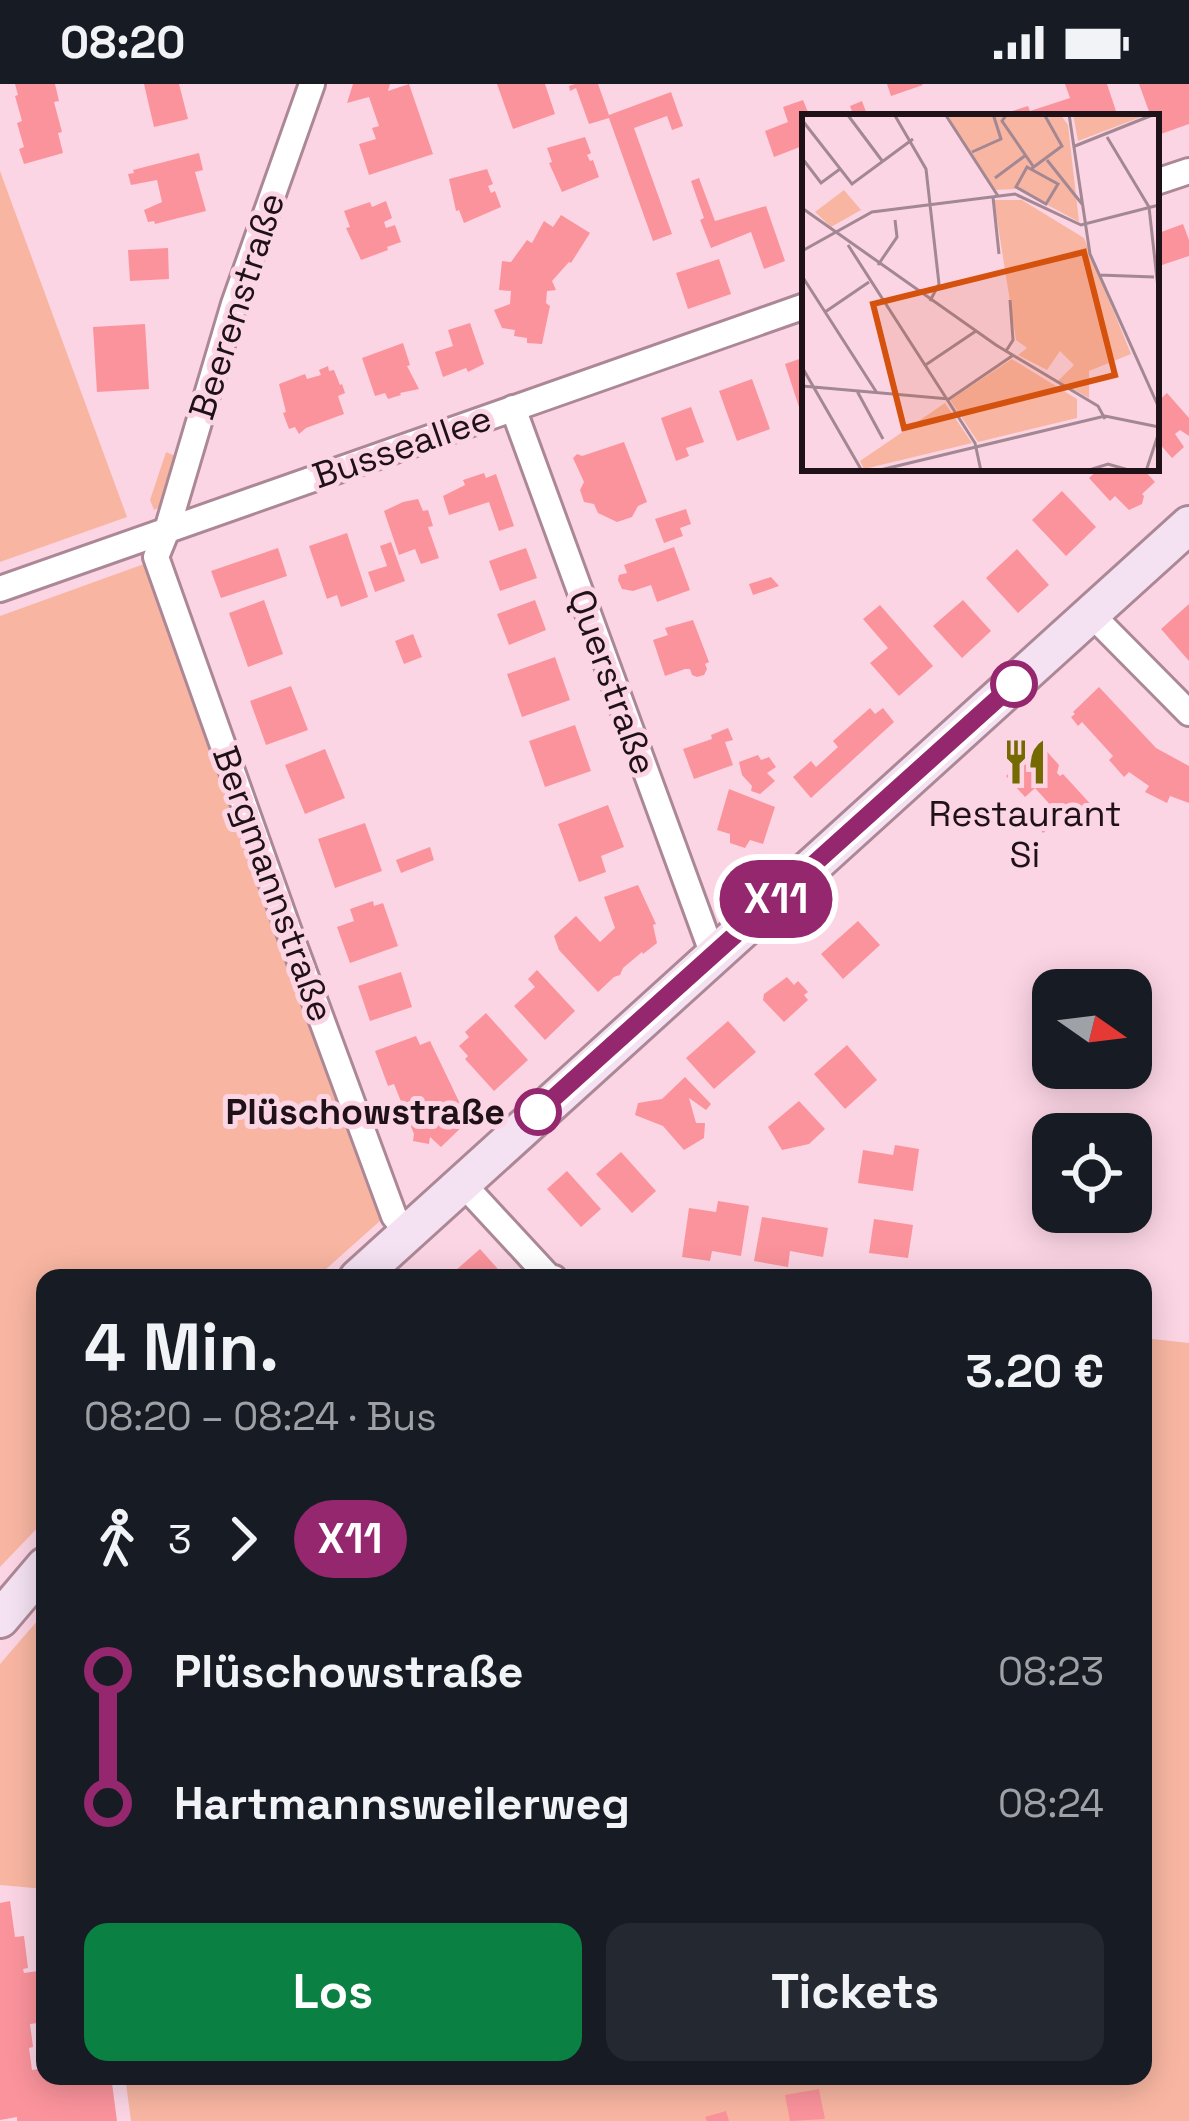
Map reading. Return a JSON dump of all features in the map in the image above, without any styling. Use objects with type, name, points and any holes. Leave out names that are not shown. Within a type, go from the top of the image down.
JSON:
[{"type":"street","name":"Beerenstraße","points":[[167,530],[234,304],[312,84]]},
{"type":"street","points":[[1159,181],[1189,171]]},
{"type":"street","name":"Busseallee","points":[[0,589],[802,307]]},
{"type":"street","name":"Querstraße","points":[[513,408],[713,955]]},
{"type":"street","points":[[368,1269],[1189,525]]},
{"type":"street","name":"Bergmannstraße","points":[[167,530],[156,557],[394,1216],[408,1233]]},
{"type":"street","points":[[1090,613],[1189,713]]},
{"type":"street","points":[[463,1184],[542,1269]]},
{"type":"street","points":[[0,1619],[36,1577]]},
{"type":"shaded area","points":[[0,171],[127,517],[0,562]]},
{"type":"shaded area","points":[[166,452],[178,457],[163,506],[154,510],[150,500]]},
{"type":"shaded area","points":[[144,564],[381,1220],[326,1269],[36,1269],[36,1529],[0,1567],[0,616]]},
{"type":"shaded area","points":[[1152,1339],[1189,1343],[1189,2121],[131,2121],[126,2085],[1152,2085]]},
{"type":"shaded area","points":[[36,1622],[36,1888],[0,1885],[0,1664]]},
{"type":"building","points":[[15,84],[55,84],[63,153],[24,164]]},
{"type":"building","points":[[144,84],[179,84],[188,119],[154,127]]},
{"type":"building","points":[[353,84],[390,84],[388,91],[409,84],[433,154],[369,175],[359,144],[376,139],[372,128],[379,126],[369,97],[347,103]]},
{"type":"building","points":[[497,84],[545,84],[555,114],[513,129]]},
{"type":"building","points":[[598,84],[609,115],[671,92],[683,126],[672,130],[667,116],[634,128],[672,234],[653,241],[609,118],[589,124],[576,88],[570,91],[569,86]]},
{"type":"building","points":[[887,84],[922,84],[923,85],[891,96]]},
{"type":"building","points":[[1065,84],[1107,84],[1117,114],[1009,112],[1028,106],[1030,111],[1070,98]]},
{"type":"building","points":[[1139,84],[1189,84],[1189,124],[1159,135],[1159,114],[1150,114]]},
{"type":"building","points":[[803,100],[809,114],[802,114],[802,146],[774,157],[765,131],[788,122],[783,107]]},
{"type":"building","points":[[862,101],[867,114],[853,114],[850,106]]},
{"type":"building","points":[[585,137],[591,153],[587,155],[599,177],[562,192],[547,148]]},
{"type":"building","points":[[199,153],[203,170],[195,172],[206,211],[148,222],[144,210],[162,202],[157,180],[131,185],[128,174]]},
{"type":"building","points":[[487,169],[493,184],[488,186],[501,207],[464,223],[456,211],[449,179]]},
{"type":"building","points":[[699,178],[715,221],[766,206],[785,261],[764,269],[751,232],[711,248],[691,181]]},
{"type":"building","points":[[386,201],[392,218],[384,222],[386,228],[395,225],[401,242],[361,260],[346,228],[350,227],[344,211]]},
{"type":"building","points":[[561,215],[590,233],[571,263],[552,281],[556,290],[547,291],[550,306],[542,344],[527,343],[527,338],[514,336],[515,330],[502,328],[494,310],[510,304],[511,291],[499,290],[502,261],[511,262],[527,240],[532,243],[544,221],[553,227]]},
{"type":"building","points":[[1183,224],[1189,256],[1159,266],[1159,233]]},
{"type":"building","points":[[168,248],[169,279],[130,281],[128,250]]},
{"type":"building","points":[[719,259],[731,294],[688,309],[676,273]]},
{"type":"building","points":[[470,323],[484,364],[443,377],[435,352],[453,346],[448,330]]},
{"type":"building","points":[[145,324],[149,389],[97,392],[93,327]]},
{"type":"building","points":[[403,343],[407,366],[419,389],[388,399],[385,393],[375,396],[362,358]]},
{"type":"building","points":[[802,358],[802,406],[799,407],[785,364]]},
{"type":"building","points":[[328,366],[345,393],[338,396],[344,414],[299,434],[295,427],[289,429],[279,384],[305,374],[307,379],[321,375],[319,370]]},
{"type":"building","points":[[752,379],[770,429],[737,441],[719,391]]},
{"type":"building","points":[[1167,393],[1189,418],[1189,436],[1180,430],[1175,434],[1184,447],[1172,458],[1159,443],[1159,400]]},
{"type":"building","points":[[691,407],[704,442],[686,448],[689,456],[676,461],[661,418]]},
{"type":"building","points":[[624,442],[647,502],[632,517],[617,522],[584,502],[580,490],[584,482],[573,458]]},
{"type":"building","points":[[1097,471],[1145,471],[1155,482],[1142,494],[1142,504],[1129,510],[1115,496],[1110,501],[1089,478]]},
{"type":"building","points":[[484,473],[486,478],[496,474],[514,526],[499,531],[489,502],[449,515],[443,496],[465,485],[463,480]]},
{"type":"building","points":[[1062,491],[1096,527],[1066,556],[1032,520]]},
{"type":"building","points":[[418,499],[423,511],[428,510],[433,526],[428,527],[439,558],[421,564],[415,549],[399,555],[384,511]]},
{"type":"building","points":[[686,509],[691,524],[680,528],[683,536],[664,543],[655,519]]},
{"type":"building","points":[[347,533],[368,597],[341,607],[337,595],[327,599],[309,546]]},
{"type":"building","points":[[391,542],[405,581],[375,592],[368,572],[387,566],[380,546]]},
{"type":"building","points":[[674,547],[690,590],[657,602],[651,585],[622,589],[618,580],[627,573],[624,565]]},
{"type":"building","points":[[278,548],[287,576],[221,598],[211,571]]},
{"type":"building","points":[[526,548],[537,578],[500,591],[489,561]]},
{"type":"building","points":[[1017,549],[1049,585],[1018,613],[986,578]]},
{"type":"building","points":[[771,577],[779,586],[753,595],[749,584]]},
{"type":"building","points":[[264,600],[283,654],[248,667],[229,613]]},
{"type":"building","points":[[535,600],[546,630],[509,645],[497,614]]},
{"type":"building","points":[[963,600],[991,631],[962,658],[933,626]]},
{"type":"building","points":[[1189,604],[1189,661],[1161,629]]},
{"type":"building","points":[[880,605],[933,666],[899,696],[870,663],[888,648],[863,619]]},
{"type":"building","points":[[693,620],[709,662],[704,675],[697,677],[685,669],[665,676],[653,640],[668,635],[665,628]]},
{"type":"building","points":[[413,634],[422,657],[404,664],[395,641]]},
{"type":"building","points":[[555,657],[570,700],[522,717],[507,674]]},
{"type":"building","points":[[291,686],[308,730],[266,745],[250,701]]},
{"type":"building","points":[[1099,687],[1156,748],[1189,766],[1189,803],[1170,796],[1167,803],[1145,792],[1149,786],[1129,772],[1124,777],[1109,760],[1113,756],[1082,722],[1078,726],[1071,717]]},
{"type":"building","points":[[870,708],[875,714],[883,708],[894,722],[811,798],[793,777],[811,761],[816,767],[825,759],[838,747],[833,741]]},
{"type":"building","points":[[575,725],[591,771],[545,787],[529,741]]},
{"type":"building","points":[[728,728],[733,740],[725,742],[733,765],[694,779],[683,749]]},
{"type":"building","points":[[1041,745],[1059,765],[1057,773],[1096,810],[1073,830],[1035,788],[1025,797],[1006,776]]},
{"type":"building","points":[[325,749],[345,798],[305,814],[285,765]]},
{"type":"building","points":[[758,755],[761,760],[769,757],[776,767],[767,773],[775,781],[760,794],[751,791],[739,762]]},
{"type":"building","points":[[729,789],[775,807],[763,844],[750,840],[745,848],[730,843],[730,834],[717,830]]},
{"type":"building","points":[[608,805],[624,847],[601,856],[606,872],[579,882],[558,824]]},
{"type":"building","points":[[1042,815],[1052,826],[1043,833],[1034,822]]},
{"type":"building","points":[[365,823],[382,871],[335,888],[318,839]]},
{"type":"building","points":[[430,847],[434,860],[401,873],[396,860]]},
{"type":"building","points":[[638,885],[656,924],[657,943],[598,992],[559,950],[554,936],[576,916],[600,942],[615,928],[604,897]]},
{"type":"building","points":[[373,901],[374,906],[383,903],[398,946],[350,963],[337,927],[354,921],[350,909]]},
{"type":"building","points":[[858,921],[880,945],[843,979],[821,954]]},
{"type":"building","points":[[537,970],[575,1011],[545,1040],[514,1006],[535,987],[528,979]]},
{"type":"building","points":[[401,972],[412,1007],[370,1021],[358,986]]},
{"type":"building","points":[[787,977],[794,985],[798,981],[808,992],[804,995],[808,1000],[784,1022],[763,1000],[764,994]]},
{"type":"building","points":[[486,1013],[528,1060],[494,1091],[459,1046],[469,1037],[465,1032]]},
{"type":"building","points":[[728,1021],[756,1052],[714,1089],[686,1058]]},
{"type":"building","points":[[416,1036],[420,1045],[430,1041],[461,1114],[469,1120],[441,1147],[430,1137],[429,1144],[413,1141],[394,1084],[388,1086],[375,1051]]},
{"type":"building","points":[[847,1045],[877,1080],[845,1109],[814,1074]]},
{"type":"building","points":[[685,1077],[711,1104],[706,1110],[689,1098],[696,1123],[705,1123],[704,1138],[684,1150],[663,1126],[635,1115],[638,1103],[662,1099]]},
{"type":"building","points":[[799,1101],[825,1129],[809,1144],[782,1150],[768,1127]]},
{"type":"building","points":[[895,1145],[919,1149],[913,1191],[858,1183],[863,1150],[893,1155]]},
{"type":"building","points":[[621,1152],[656,1191],[632,1213],[596,1174]]},
{"type":"building","points":[[567,1171],[601,1209],[581,1227],[547,1189]]},
{"type":"building","points":[[718,1201],[749,1206],[741,1256],[712,1251],[710,1261],[682,1257],[689,1208],[716,1212]]},
{"type":"building","points":[[762,1217],[828,1228],[823,1257],[790,1251],[788,1267],[754,1261]]},
{"type":"building","points":[[874,1219],[913,1225],[908,1258],[869,1253]]},
{"type":"building","points":[[480,1249],[498,1269],[457,1269]]},
{"type":"building","points":[[10,1901],[15,1937],[24,1936],[28,1968],[24,1973],[36,1971],[36,2023],[30,2024],[33,2047],[29,2048],[36,2085],[112,2085],[117,2121],[0,2120],[0,1903]]},
{"type":"building","points":[[819,2089],[825,2119],[790,2121],[785,2095]]},
{"type":"building","points":[[726,2111],[729,2121],[707,2121],[705,2117]]},
{"type":"bus line","name":"X11","points":[[538,1112],[1014,684]]},
{"type":"place","name":"Restaurant Si","points":[[1025,762]]},
{"type":"place","name":"Plüschowstraße","points":[[538,1112]]}]
